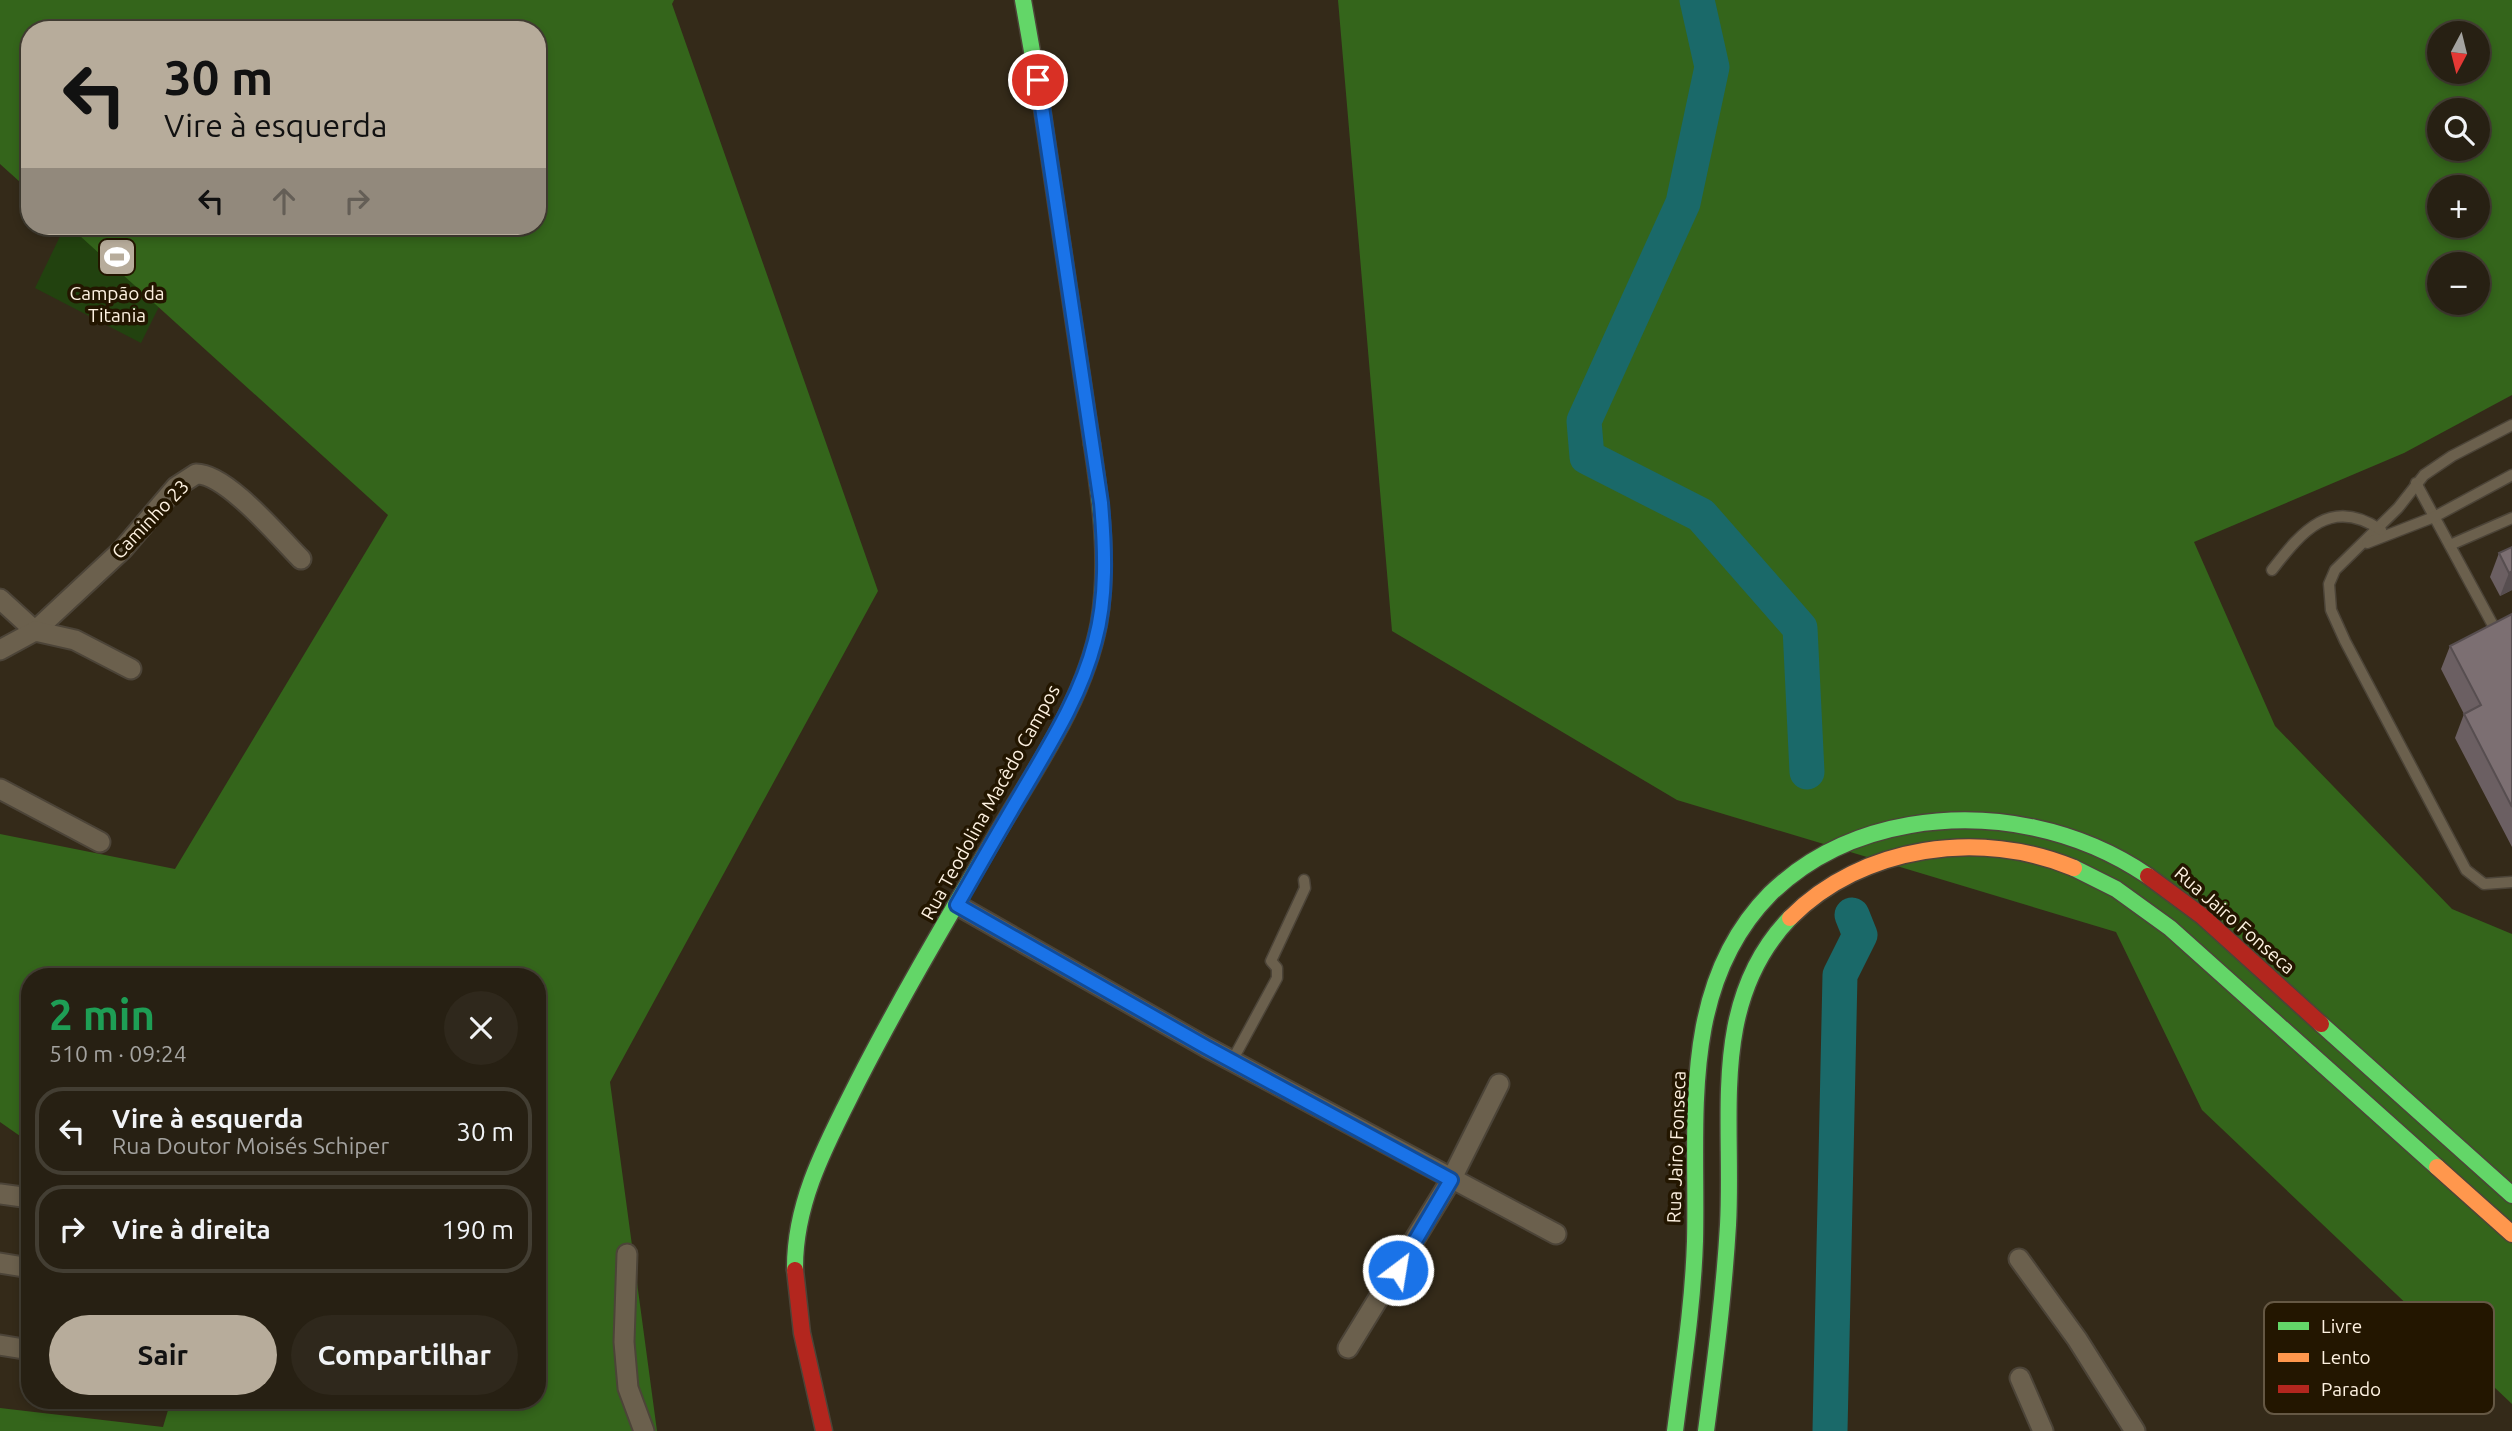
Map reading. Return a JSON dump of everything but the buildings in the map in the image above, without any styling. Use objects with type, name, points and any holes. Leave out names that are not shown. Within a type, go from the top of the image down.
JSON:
[{"type":"main road","name":"Rua Teodolina Macêdo Campos","points":[[824,1431],[795,1284],[797,1235],[801,1215],[828,1140],[957,905],[1047,749],[1075,694],[1095,641],[1102,600],[1104,555],[1101,503],[1053,173],[1023,0]]},
{"type":"main road","name":"Rua Jairo Fonseca","points":[[1675,1431],[1694,1271],[1699,1077],[1710,995],[1735,941],[1777,886],[1828,848],[1878,831],[1928,822],[1983,820],[2069,835],[2124,860],[2178,895],[2203,916],[2512,1195]]},
{"type":"main road","points":[[1706,1431],[1725,1273],[1729,1072],[1739,1001],[1751,969],[1795,912],[1826,887],[1889,857],[1950,849],[2010,851],[2080,868],[2119,888],[2170,928],[2512,1234]]},
{"type":"street","name":"Caminho 23","points":[[35,631],[123,549],[176,487],[196,474],[205,473],[221,484],[300,559]]},
{"type":"street","points":[[0,599],[35,631],[75,640],[131,669]]},
{"type":"street","points":[[0,650],[35,631]]},
{"type":"street","points":[[0,789],[100,842]]},
{"type":"street","points":[[957,905],[1233,1061],[1556,1234]]},
{"type":"street","points":[[1348,1348],[1451,1180],[1499,1084]]},
{"type":"street","points":[[0,1194],[21,1197]]},
{"type":"street","points":[[627,1254],[628,1388],[644,1431]]},
{"type":"street","points":[[2019,1259],[2077,1339],[2135,1431]]},
{"type":"street","points":[[0,1264],[21,1267]]},
{"type":"street","points":[[0,1345],[21,1348]]},
{"type":"street","points":[[2020,1378],[2043,1431]]},
{"type":"lane","points":[[2383,531],[2416,484],[2436,465],[2512,425]]},
{"type":"lane","points":[[2512,475],[2434,517],[2383,531],[2362,544],[2330,577],[2328,597],[2331,610],[2466,870],[2484,884],[2512,882]]},
{"type":"lane","points":[[2416,484],[2495,629]]},
{"type":"lane","points":[[2272,570],[2303,533],[2325,518],[2343,515],[2363,520],[2383,531]]},
{"type":"lane","points":[[2450,545],[2512,517]]},
{"type":"lane","points":[[1233,1061],[1277,978],[1278,968],[1271,961],[1305,888],[1304,880]]},
{"type":"green space","points":[[0,0],[674,0],[672,4],[878,591],[610,1082],[657,1431],[0,1431],[0,1408],[163,1427],[168,1409],[546,1409],[546,968],[21,968],[21,1137],[0,1122],[0,834],[175,869],[388,515],[79,235],[546,235],[546,21],[21,21],[21,183],[0,164]]},
{"type":"green space","points":[[1338,0],[2512,0],[2512,395],[2404,453],[2194,542],[2275,726],[2452,909],[2512,934],[2512,1404],[2494,1387],[2494,1302],[2404,1302],[2202,1110],[2116,932],[1677,800],[1392,631]]},
{"type":"green space","name":"Campão da Titania","points":[[61,235],[195,235],[141,343],[35,288]]},
{"type":"waterway","points":[[1697,0],[1712,67],[1683,203],[1584,421],[1587,457],[1701,515],[1800,628],[1807,772]]},
{"type":"waterway","points":[[1830,1431],[1840,975],[1860,935],[1852,915]]},
{"type":"traffic: fast","points":[[1023,0],[1042,108]]},
{"type":"traffic: fast","points":[[795,1270],[800,1220],[815,1172],[835,1126],[910,985],[1059,729],[1083,678],[1099,623],[1104,556],[1092,444]]},
{"type":"traffic: fast","points":[[1675,1431],[1692,1289],[1699,1058],[1707,1013],[1720,971],[1740,931],[1770,894],[1801,868],[1853,841],[1891,829],[1941,821],[1972,820],[2034,828],[2093,846],[2148,876]]},
{"type":"traffic: fast","points":[[2074,868],[2116,889],[2170,928],[2437,1167]]},
{"type":"traffic: fast","points":[[1706,1431],[1728,1225],[1730,1063],[1736,1024],[1747,987],[1764,951],[1790,918]]},
{"type":"traffic: fast","points":[[2321,1024],[2512,1195]]},
{"type":"traffic: slow","points":[[1042,108],[1092,444]]},
{"type":"traffic: slow","points":[[1790,918],[1819,893],[1852,874],[1887,860],[1924,851],[1962,847],[2001,849],[2038,856],[2074,868]]},
{"type":"traffic: slow","points":[[2437,1167],[2512,1234]]},
{"type":"traffic: jam","points":[[2148,876],[2202,916],[2321,1024]]},
{"type":"traffic: jam","points":[[795,1270],[802,1333],[824,1431]]},
{"type":"place","name":"Campão da Titania","points":[[117,257]]},
{"type":"route","points":[[1038,80],[1101,503],[1104,530],[1102,600],[1095,641],[1079,685],[1047,749],[957,905],[1206,1047],[1451,1180],[1398,1270]]}]
